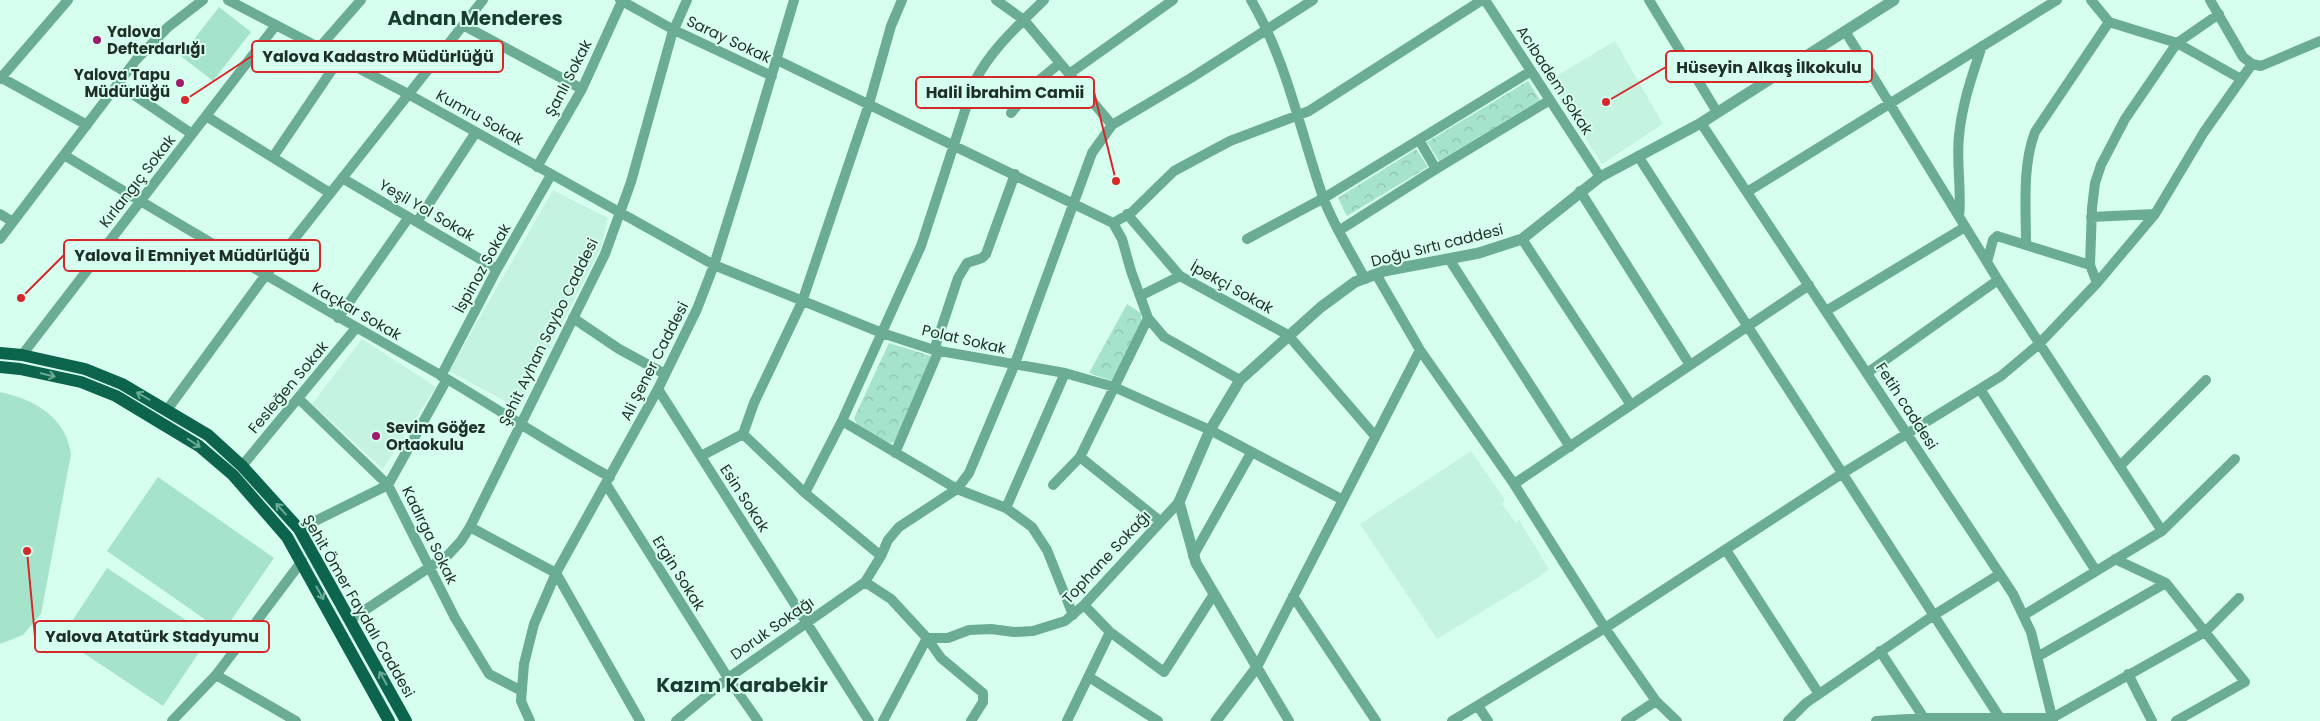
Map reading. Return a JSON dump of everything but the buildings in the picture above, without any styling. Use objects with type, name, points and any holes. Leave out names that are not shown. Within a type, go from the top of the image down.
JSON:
[{"type":"main road","name":"Şehit Ömer Faydalı Caddesi","points":[[0,353],[22,355],[85,370],[122,384],[208,435],[242,466],[299,529],[406,721]]},
{"type":"main road","name":"Şehit Ömer Faydalı Caddesi","points":[[0,366],[20,368],[81,382],[116,396],[200,446],[232,475],[287,537],[389,721]]},
{"type":"main road","points":[[160,422],[168,410]]},
{"type":"street","points":[[68,0],[0,78],[87,125]]},
{"type":"street","points":[[0,239],[136,60],[168,27],[203,0]]},
{"type":"street","name":"Kumru Sokak","points":[[228,0],[408,94],[714,265]]},
{"type":"street","points":[[319,48],[361,0]]},
{"type":"street","points":[[168,410],[266,276],[483,0]]},
{"type":"street","name":"Şehit Ayhan Saybo Caddesi","points":[[350,620],[429,569],[454,548],[470,527],[605,254],[631,182],[674,30],[688,0]]},
{"type":"street","name":"Ali Şener Caddesi","points":[[530,721],[521,701],[524,664],[534,624],[556,573],[658,389],[697,309],[714,265],[794,0]]},
{"type":"street","points":[[701,456],[744,434],[754,403],[802,302],[869,104],[891,26],[902,0]]},
{"type":"street","points":[[996,0],[1024,20],[1112,125]]},
{"type":"street","points":[[805,493],[842,421],[921,246],[974,84],[981,68],[996,48],[1044,0]]},
{"type":"street","points":[[1069,74],[1173,0]]},
{"type":"street","points":[[1251,0],[1268,29],[1299,115],[1324,198],[1365,279]]},
{"type":"street","points":[[971,721],[983,702],[983,693],[941,658],[927,638],[891,599],[865,582],[881,556],[888,540],[898,527],[957,488],[968,473],[1014,366],[1092,153],[1112,125],[1313,0]]},
{"type":"street","points":[[1113,222],[1127,214],[1174,170],[1230,141],[1309,111],[1483,0]]},
{"type":"street","name":"Acıbadem Sokak","points":[[1483,0],[1600,177]]},
{"type":"street","points":[[1649,0],[1717,112]]},
{"type":"street","name":"Doğu Sırtı caddesi","points":[[1179,502],[1210,430],[1240,380],[1288,335],[1355,282],[1376,274],[1479,253],[1522,239],[1600,177],[1701,123],[1894,0]]},
{"type":"street","points":[[1747,192],[2057,0]]},
{"type":"street","points":[[2091,0],[2109,22],[2177,43],[2241,79]]},
{"type":"street","points":[[2210,0],[2243,57],[2252,64],[2261,66],[2320,41]]},
{"type":"street","name":"Saray Sokak","points":[[621,1],[674,30],[772,76]]},
{"type":"street","name":"Şanlı Sokak","points":[[538,167],[582,89],[621,1]]},
{"type":"street","points":[[2097,283],[2090,265],[2095,183],[2101,165],[2125,119],[2177,43],[2219,14]]},
{"type":"street","points":[[2026,244],[2030,145],[2036,132],[2109,22]]},
{"type":"street","name":"Kırlangıç Sokak","points":[[22,355],[276,25]]},
{"type":"street","points":[[463,25],[582,89]]},
{"type":"street","points":[[1845,31],[1998,280],[2162,531]]},
{"type":"street","points":[[1959,217],[1961,199],[1959,138],[1965,99],[1982,46]]},
{"type":"street","points":[[273,157],[340,58]]},
{"type":"street","points":[[777,60],[1113,222],[1122,238],[1148,318],[1164,337],[1240,380]]},
{"type":"street","points":[[1011,113],[1037,82],[1060,63]]},
{"type":"street","points":[[1452,721],[1605,628],[1843,474],[2001,376],[2040,344],[2097,283],[2156,214],[2204,132],[2252,64]]},
{"type":"street","points":[[1247,239],[1324,198],[1531,71]]},
{"type":"street","points":[[118,84],[192,134]]},
{"type":"street","points":[[1340,230],[1436,168],[1550,100]]},
{"type":"street","points":[[206,116],[330,193]]},
{"type":"street","name":"Fetih caddesi","points":[[1701,123],[2000,574],[2024,615],[2053,719]]},
{"type":"street","points":[[338,318],[476,132]]},
{"type":"street","points":[[1419,140],[1436,168]]},
{"type":"street","name":"Kaçkar Sokak","points":[[64,155],[266,276],[444,378],[608,481]]},
{"type":"street","points":[[1638,156],[2000,718]]},
{"type":"street","points":[[895,453],[936,350],[958,278],[967,263],[982,258],[986,254],[1015,174]]},
{"type":"street","name":"İspinoz Sokak","points":[[388,485],[444,378],[497,269],[551,175]]},
{"type":"street","name":"Yeşil Yol Sokak","points":[[342,178],[497,269]]},
{"type":"street","points":[[1580,191],[1690,365]]},
{"type":"street","points":[[0,214],[12,222]]},
{"type":"street","name":"İpekçi Sokak","points":[[1127,214],[1174,272],[1288,335]]},
{"type":"street","points":[[2092,217],[2156,214]]},
{"type":"street","points":[[1826,310],[1965,227]]},
{"type":"street","points":[[1987,262],[1993,240],[1997,236],[2090,265]]},
{"type":"street","points":[[1522,239],[1631,405]]},
{"type":"street","points":[[1449,259],[1570,447]]},
{"type":"street","name":"Polat Sokak","points":[[714,265],[882,333],[936,350],[1014,366],[1065,373],[1114,387],[1210,430],[1343,500]]},
{"type":"street","points":[[1376,274],[1420,350],[1514,484],[1605,628],[1656,701],[1678,721]]},
{"type":"street","points":[[1140,296],[1180,276]]},
{"type":"street","points":[[1867,373],[1998,280]]},
{"type":"street","points":[[1514,484],[1809,285]]},
{"type":"street","points":[[573,318],[619,348],[665,374]]},
{"type":"street","points":[[1053,485],[1080,457],[1148,318]]},
{"type":"street","name":"Fesleğen Sokak","points":[[242,466],[356,328]]},
{"type":"street","points":[[1288,335],[1375,436]]},
{"type":"street","points":[[1216,721],[1257,667],[1420,350]]},
{"type":"street","points":[[1006,508],[1065,373]]},
{"type":"street","points":[[2120,466],[2206,380]]},
{"type":"street","name":"Esin Sokak","points":[[658,389],[869,721]]},
{"type":"street","points":[[1980,389],[2096,571]]},
{"type":"street","name":"Kadırga Sokak","points":[[298,398],[388,485],[455,618],[489,674],[522,691]]},
{"type":"street","points":[[842,421],[957,488],[1006,508],[1032,527],[1047,550],[1073,615]]},
{"type":"street","points":[[744,434],[805,493],[881,556]]},
{"type":"street","points":[[1193,556],[1251,453]]},
{"type":"street","points":[[1080,457],[1160,521]]},
{"type":"street","points":[[2024,615],[2162,531],[2235,459]]},
{"type":"street","name":"Ergin Sokak","points":[[608,481],[728,678],[758,721]]},
{"type":"street","points":[[299,529],[388,485]]},
{"type":"street","points":[[1179,502],[1193,556],[1286,716],[1277,721]]},
{"type":"street","name":"Tophane Sokağı","points":[[927,638],[948,638],[976,630],[1033,631],[1065,620],[1084,605],[1179,502]]},
{"type":"street","points":[[470,527],[556,573],[640,721]]},
{"type":"street","points":[[1726,550],[1819,694]]},
{"type":"street","points":[[2115,559],[2166,583],[2245,682],[2176,721]]},
{"type":"street","points":[[172,721],[216,675],[302,561]]},
{"type":"street","points":[[1788,721],[1806,703],[1880,651],[1934,614],[2000,574]]},
{"type":"street","name":"Doruk Sokağı","points":[[676,721],[728,678],[865,582]]},
{"type":"street","points":[[2037,657],[2166,583]]},
{"type":"street","points":[[1084,605],[1110,632],[1164,672],[1214,594]]},
{"type":"street","points":[[1293,596],[1376,721]]},
{"type":"street","points":[[1876,721],[1924,718],[1986,720],[2000,718],[2053,719],[2128,674],[2205,632],[2239,598]]},
{"type":"street","points":[[1068,721],[1110,632]]},
{"type":"street","points":[[883,721],[927,638]]},
{"type":"street","points":[[1880,651],[1924,718]]},
{"type":"street","points":[[2128,674],[2152,721]]},
{"type":"street","points":[[216,675],[296,721]]},
{"type":"street","points":[[1089,677],[1158,721]]},
{"type":"street","points":[[1626,721],[1656,701]]},
{"type":"street","points":[[1478,706],[1488,721]]},
{"type":"shaded area","points":[[1615,41],[1663,124],[1602,164],[1548,81]]},
{"type":"shaded area","points":[[553,190],[608,218],[601,248],[518,408],[449,371]]},
{"type":"shaded area","name":"Sevim Göğez Ortaokulu","points":[[362,339],[436,387],[383,469],[312,404]]},
{"type":"shaded area","points":[[1471,451],[1505,500],[1502,504],[1516,523],[1519,520],[1549,569],[1437,639],[1360,524]]},
{"type":"green space","points":[[219,7],[251,32],[213,81],[181,56]]},
{"type":"green space","points":[[1528,81],[1540,100],[1439,161],[1427,142]]},
{"type":"green space","points":[[1416,149],[1428,167],[1347,216],[1338,198]]},
{"type":"green space","points":[[1127,304],[1141,313],[1141,321],[1112,381],[1089,373]]},
{"type":"green space","points":[[889,343],[931,356],[896,441],[890,443],[858,427],[854,418]]},
{"type":"green space","points":[[0,392],[25,399],[46,412],[63,430],[71,454],[41,614],[23,635],[0,644]]},
{"type":"green space","points":[[158,477],[274,558],[223,632],[107,551]]},
{"type":"green space","points":[[107,568],[210,636],[163,706],[61,638]]},
{"type":"place","name":"Yalova Defterdarlığı","points":[[97,40]]},
{"type":"place","name":"Yalova Tapu Müdürlüğü","points":[[180,83]]},
{"type":"place","name":"Yalova Kadastro Müdürlüğü","points":[[185,100]]},
{"type":"place","name":"Hüseyin Alkaş İlkokulu","points":[[1606,102]]},
{"type":"place","name":"Halil İbrahim Camii","points":[[1116,181]]},
{"type":"place","name":"Yalova İl Emniyet Müdürlüğü","points":[[21,298]]},
{"type":"place","name":"Sevim Göğez Ortaokulu","points":[[376,436]]},
{"type":"place","name":"Yalova Atatürk Stadyumu","points":[[27,551]]},
{"type":"district","name":"Adnan Menderes","points":[[475,18]]},
{"type":"district","name":"Kazım Karabekir","points":[[742,685]]}]
